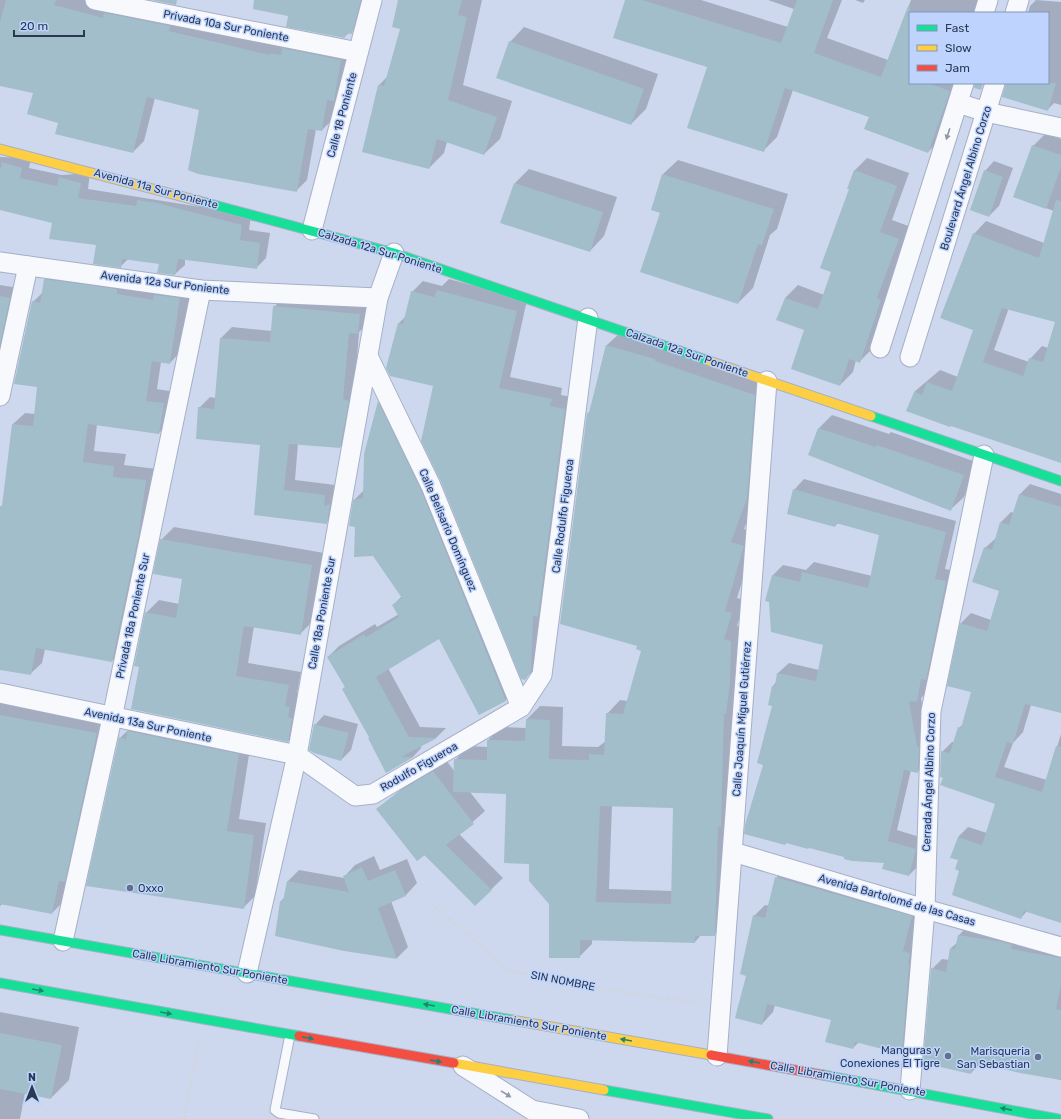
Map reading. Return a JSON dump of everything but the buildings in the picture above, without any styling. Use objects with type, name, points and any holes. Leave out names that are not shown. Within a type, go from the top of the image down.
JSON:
[{"type":"main road","name":"Avenida 11a Sur Poniente","points":[[0,149],[312,230]]},
{"type":"main road","name":"Calzada 12a Sur Poniente","points":[[312,230],[394,253],[588,318],[766,381],[1061,481]]},
{"type":"main road","name":"Calle Libramiento Sur Poniente","points":[[0,930],[910,1090],[1058,1119]]},
{"type":"main road","points":[[0,983],[768,1119]]},
{"type":"street","name":"Privada 10a Sur Poniente","points":[[95,0],[358,52]]},
{"type":"street","name":"Calle 18 Poniente","points":[[312,230],[372,0]]},
{"type":"street","points":[[984,12],[988,0]]},
{"type":"street","points":[[1015,12],[1019,0]]},
{"type":"street","points":[[880,348],[964,84]]},
{"type":"street","name":"Boulevard Ángel Albino Corzo","points":[[910,357],[995,84]]},
{"type":"street","points":[[958,103],[986,112],[1061,128]]},
{"type":"street","name":"Calle 18a Poniente Sur","points":[[247,973],[297,755],[378,298],[394,253]]},
{"type":"street","name":"Avenida 12a Sur Poniente","points":[[0,262],[201,290],[378,298]]},
{"type":"street","points":[[907,263],[936,273]]},
{"type":"street","points":[[0,396],[28,266]]},
{"type":"street","name":"Privada 18a Poniente Sur","points":[[63,941],[112,718],[201,290]]},
{"type":"street","name":"Calle Rodulfo Figueroa","points":[[521,707],[542,675],[588,318]]},
{"type":"street","name":"Calle Belisario Domínguez","points":[[368,356],[432,486],[521,707]]},
{"type":"street","name":"Calle Joaquín Miguel Gutiérrez","points":[[717,1056],[766,381]]},
{"type":"street","name":"Cerrada Ángel Albino Corzo","points":[[910,1090],[925,909],[931,711],[984,455]]},
{"type":"street","name":"Avenida 13a Sur Poniente","points":[[0,694],[297,755]]},
{"type":"street","name":"Rodulfo Figueroa","points":[[297,755],[355,796],[373,794],[521,707]]},
{"type":"street","name":"Avenida Bartolomé de las Casas","points":[[733,852],[925,909],[1061,947]]},
{"type":"street","points":[[462,1066],[532,1110],[579,1119]]},
{"type":"lane","points":[[290,1035],[275,1110],[279,1114],[314,1119]]},
{"type":"path","name":"SIN NOMBRE","points":[[430,902],[508,970],[602,989],[721,1006]]},
{"type":"path","points":[[184,1119],[204,1020]]},
{"type":"traffic: fast","points":[[199,201],[394,253],[709,361]]},
{"type":"traffic: fast","points":[[871,416],[1061,481]]},
{"type":"traffic: fast","points":[[0,930],[512,1020]]},
{"type":"traffic: fast","points":[[0,983],[299,1036]]},
{"type":"traffic: fast","points":[[823,1075],[1058,1119]]},
{"type":"traffic: fast","points":[[604,1090],[768,1119]]},
{"type":"traffic: slow","points":[[0,149],[199,201]]},
{"type":"traffic: slow","points":[[709,361],[871,416]]},
{"type":"traffic: slow","points":[[512,1020],[711,1055]]},
{"type":"traffic: slow","points":[[454,1063],[604,1090]]},
{"type":"traffic: jam","points":[[299,1036],[454,1063]]},
{"type":"traffic: jam","points":[[711,1055],[823,1075]]},
{"type":"place","name":"Oxxo","points":[[130,888]]},
{"type":"place","name":"Manguras y Conexiones El Tigre","points":[[948,1056]]},
{"type":"place","name":"Marisqueria San Sebastian","points":[[1038,1057]]}]
